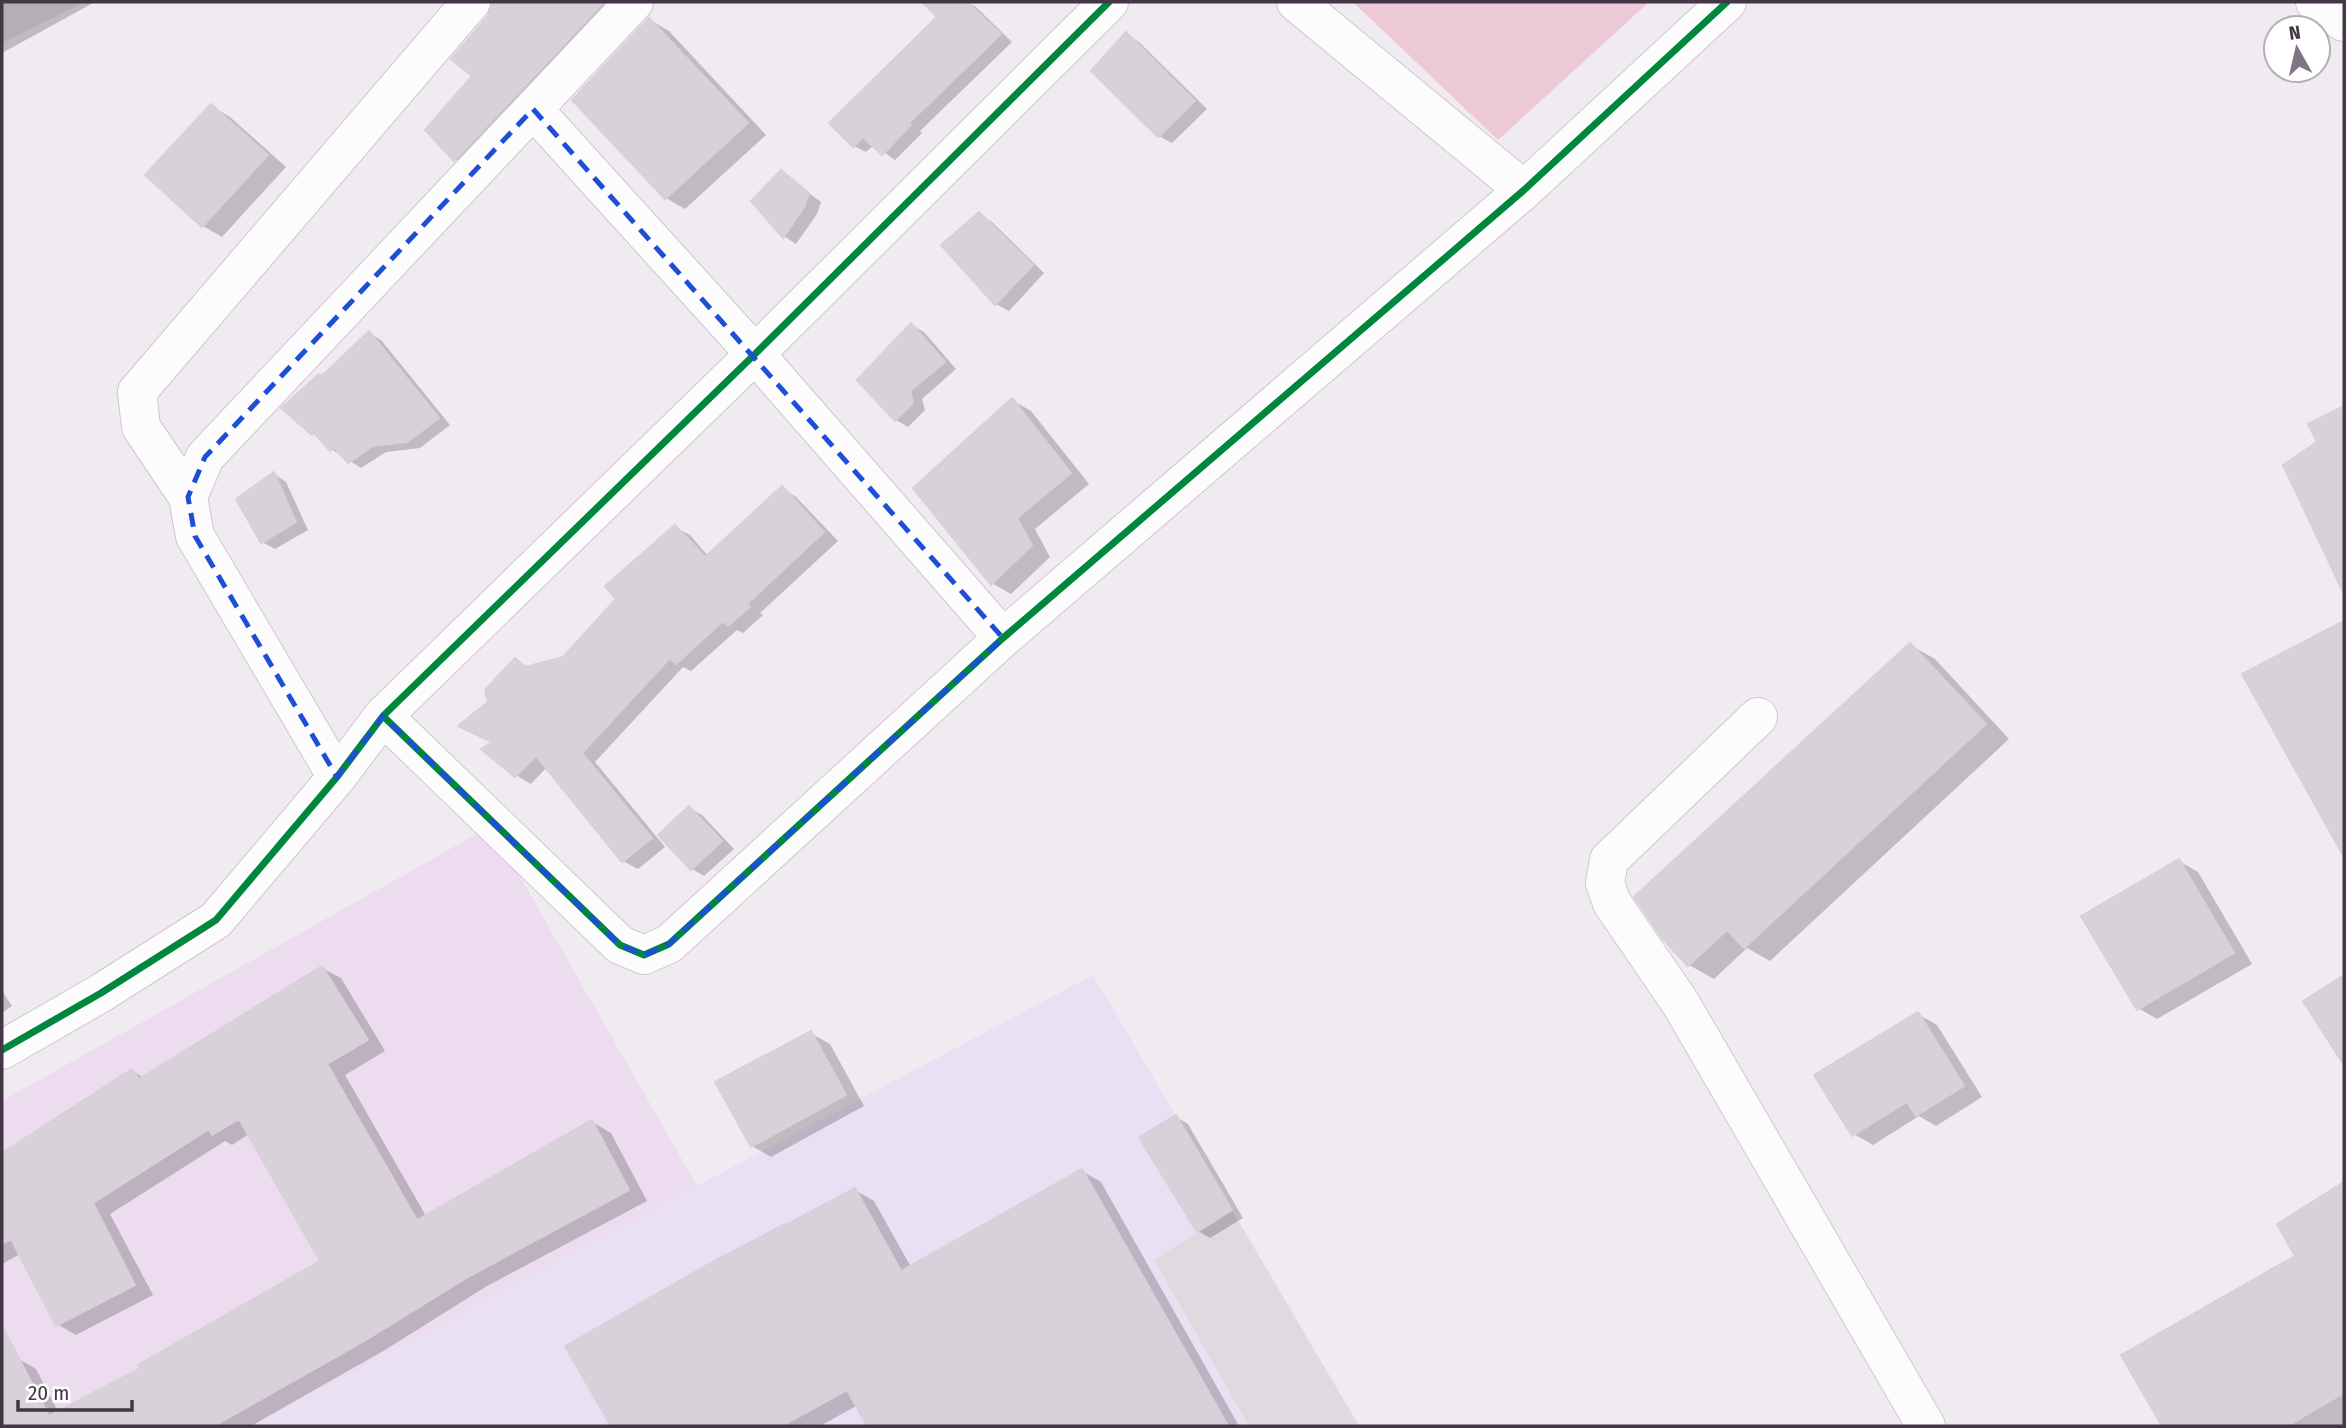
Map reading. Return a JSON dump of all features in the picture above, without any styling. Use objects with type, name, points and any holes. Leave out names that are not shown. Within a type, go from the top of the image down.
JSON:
[{"type":"street","points":[[337,777],[195,536],[188,496],[141,426],[136,392],[471,2]]},
{"type":"street","points":[[188,496],[205,457],[634,2]]},
{"type":"street","points":[[2,1049],[101,993],[216,920],[337,777],[383,716],[755,354],[1109,2]]},
{"type":"street","points":[[1296,2],[1524,190]]},
{"type":"street","points":[[383,716],[620,945],[644,955],[669,944],[1003,638],[1524,190],[1727,2]]},
{"type":"street","points":[[2315,2],[2344,22]]},
{"type":"street","points":[[533,109],[755,354],[1003,638]]},
{"type":"street","points":[[1758,716],[1609,860],[1605,883],[1612,903],[1681,1004],[1926,1426]]},
{"type":"highlighted area","points":[[533,109],[1003,638],[669,944],[644,955],[620,945],[383,716],[337,777],[195,536],[188,497],[205,457]]},
{"type":"shaded area","points":[[2,2],[85,2],[2,43]]},
{"type":"shaded area","points":[[1353,2],[1649,2],[1498,140]]},
{"type":"shaded area","points":[[491,826],[697,1186],[254,1426],[2,1426],[2,1101]]},
{"type":"shaded area","points":[[1093,975],[1359,1426],[254,1426],[697,1186]]},
{"type":"shaded area","points":[[1232,1210],[1359,1426],[1249,1426],[1154,1260]]},
{"type":"building","points":[[492,2],[604,2],[454,161],[425,130],[472,76],[451,59],[488,16]]},
{"type":"building","points":[[922,2],[967,2],[1001,34],[909,123],[911,125],[882,155],[863,137],[853,147],[829,123],[937,17]]},
{"type":"building","points":[[649,18],[748,123],[665,199],[572,100]]},
{"type":"building","points":[[1126,32],[1195,101],[1158,137],[1091,71]]},
{"type":"building","points":[[211,104],[268,155],[202,227],[145,175]]},
{"type":"building","points":[[781,170],[809,193],[804,207],[783,238],[751,201]]},
{"type":"building","points":[[979,212],[1033,265],[995,305],[941,245]]},
{"type":"building","points":[[911,323],[945,362],[910,391],[913,403],[895,421],[857,380]]},
{"type":"building","points":[[369,331],[439,418],[407,442],[373,446],[348,463],[334,447],[330,451],[313,432],[312,435],[281,408],[319,374],[322,376]]},
{"type":"building","points":[[1012,398],[1071,473],[1017,518],[1032,545],[991,585],[913,488]]},
{"type":"building","points":[[2344,406],[2344,594],[2283,465],[2317,442],[2308,424]]},
{"type":"building","points":[[274,472],[296,522],[261,543],[236,499]]},
{"type":"building","points":[[782,486],[824,532],[747,604],[750,607],[728,626],[723,621],[676,664],[670,658],[582,753],[652,838],[622,862],[536,756],[515,777],[481,749],[492,742],[458,726],[488,702],[485,690],[515,658],[525,667],[563,657],[616,599],[605,586],[675,525],[705,557]]},
{"type":"building","points":[[2344,621],[2344,857],[2242,674]]},
{"type":"building","points":[[1910,643],[1986,724],[1744,948],[1727,930],[1688,966],[1663,939],[1634,897]]},
{"type":"building","points":[[689,806],[722,841],[691,870],[658,835]]},
{"type":"building","points":[[2179,859],[2234,953],[2137,1010],[2081,916]]},
{"type":"building","points":[[322,966],[368,1040],[327,1064],[417,1220],[592,1120],[629,1190],[468,1277],[366,1340],[214,1426],[2,1426],[2,1326],[49,1416],[141,1368],[138,1365],[320,1261],[239,1119],[212,1135],[209,1129],[93,1203],[135,1285],[56,1326],[11,1239],[2,1244],[2,1153],[132,1069],[139,1079]]},
{"type":"building","points":[[2344,975],[2344,1065],[2303,1001]]},
{"type":"building","points":[[1918,1012],[1964,1086],[1916,1116],[1907,1102],[1852,1136],[1814,1075]]},
{"type":"building","points":[[811,1031],[846,1095],[751,1147],[715,1082]]},
{"type":"building","points":[[1176,1115],[1232,1210],[1197,1232],[1139,1137]]},
{"type":"building","points":[[1082,1169],[1228,1426],[867,1426],[847,1390],[782,1426],[611,1426],[565,1346],[709,1264],[855,1188],[901,1271]]},
{"type":"building","points":[[2344,1182],[2344,1393],[2287,1426],[2162,1426],[2121,1355],[2295,1256],[2277,1224]]},
{"type":"cycle path","points":[[2,1050],[101,993],[216,920],[337,777],[383,716],[755,354],[1109,2]]},
{"type":"cycle path","points":[[383,716],[620,945],[644,955],[669,944],[1003,638],[1524,190],[1727,2]]}]
